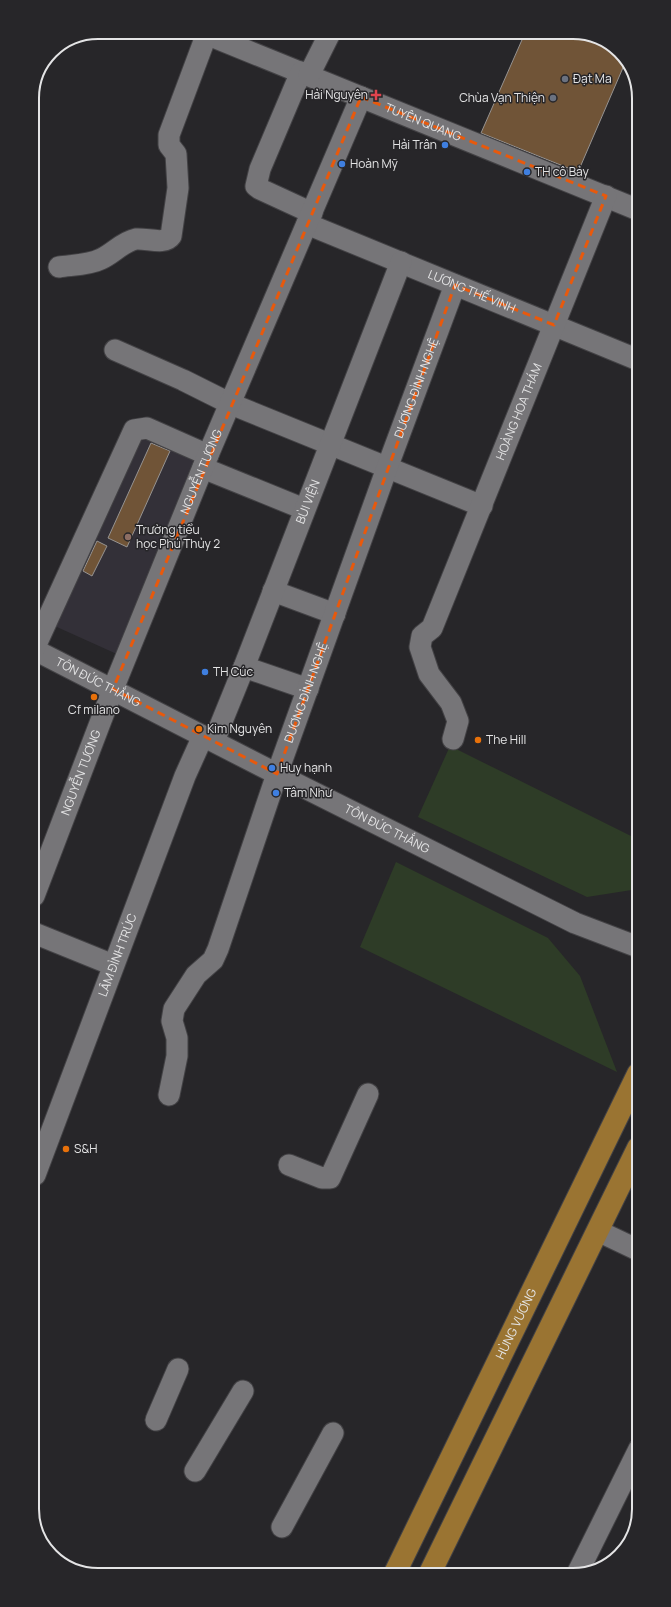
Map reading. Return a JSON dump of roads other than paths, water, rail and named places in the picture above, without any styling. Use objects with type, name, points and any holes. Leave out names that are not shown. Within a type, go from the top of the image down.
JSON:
[{"type":"main road","name":"HÙNG VƯƠNG","points":[[397,1568],[632,1086]]},
{"type":"main road","points":[[432,1568],[632,1160]]},
{"type":"main road","points":[[442,1477],[470,1490]]},
{"type":"street","points":[[59,267],[93,262],[102,259],[126,242],[136,239],[165,241],[171,236],[178,188],[176,154],[169,145],[169,135],[205,39]]},
{"type":"street","name":"TUYÊN QUANG","points":[[219,39],[632,207]]},
{"type":"street","points":[[305,73],[326,39]]},
{"type":"street","name":"LƯƠNG THẾ VINH","points":[[305,73],[263,163],[256,186],[260,190],[310,218],[401,262],[632,357]]},
{"type":"street","name":"NGUYỄN TƯƠNG","points":[[39,883],[113,689],[206,462],[361,97]]},
{"type":"street","name":"HOÀNG HOA THÁM","points":[[453,739],[458,721],[451,703],[429,674],[420,647],[422,636],[432,628],[606,196]]},
{"type":"street","name":"BÙI VIỆN","points":[[208,738],[244,667],[401,262]]},
{"type":"street","name":"DƯƠNG ĐÌNH NGHỆ","points":[[169,1095],[177,1056],[176,1038],[172,1021],[174,1009],[196,975],[213,960],[218,949],[277,774],[387,468],[455,285]]},
{"type":"street","points":[[115,350],[183,380],[231,404],[482,506]]},
{"type":"street","points":[[39,638],[134,430],[147,428],[206,462],[304,509]]},
{"type":"street","points":[[273,591],[335,614]]},
{"type":"street","name":"TÔN ĐỨC THẮNG","points":[[39,652],[277,774],[575,923],[632,945]]},
{"type":"street","points":[[244,667],[308,690]]},
{"type":"street","name":"LÂM ĐÌNH TRÚC","points":[[39,1164],[185,776],[208,738]]},
{"type":"street","points":[[39,935],[113,965]]},
{"type":"street","points":[[289,1165],[322,1178],[330,1178],[368,1094]]},
{"type":"street","points":[[598,1231],[632,1247]]},
{"type":"street","points":[[156,1420],[178,1369]]},
{"type":"street","points":[[195,1470],[243,1391]]},
{"type":"street","points":[[282,1527],[333,1432]]},
{"type":"street","points":[[581,1567],[632,1463]]},
{"type":"place","name":"Đạt Ma","points":[[565,79]]},
{"type":"place","name":"Hải Nguyên","points":[[376,95]]},
{"type":"place","name":"Chùa Vạn Thiện","points":[[553,98]]},
{"type":"place","name":"Hải Trân","points":[[445,145]]},
{"type":"place","name":"Hoàn Mỹ","points":[[342,164]]},
{"type":"place","name":"TH cô Bảy","points":[[527,172]]},
{"type":"place","name":"Trường tiểu học Phú Thủy 2","points":[[128,537]]},
{"type":"place","name":"TH Cúc","points":[[205,672]]},
{"type":"place","name":"Cf milano","points":[[94,697]]},
{"type":"place","name":"Kim Nguyên","points":[[199,729]]},
{"type":"place","name":"The Hill","points":[[478,740]]},
{"type":"place","name":"Huy hạnh","points":[[272,768]]},
{"type":"place","name":"Tâm Như","points":[[276,793]]},
{"type":"place","name":"S&H","points":[[66,1149]]}]
